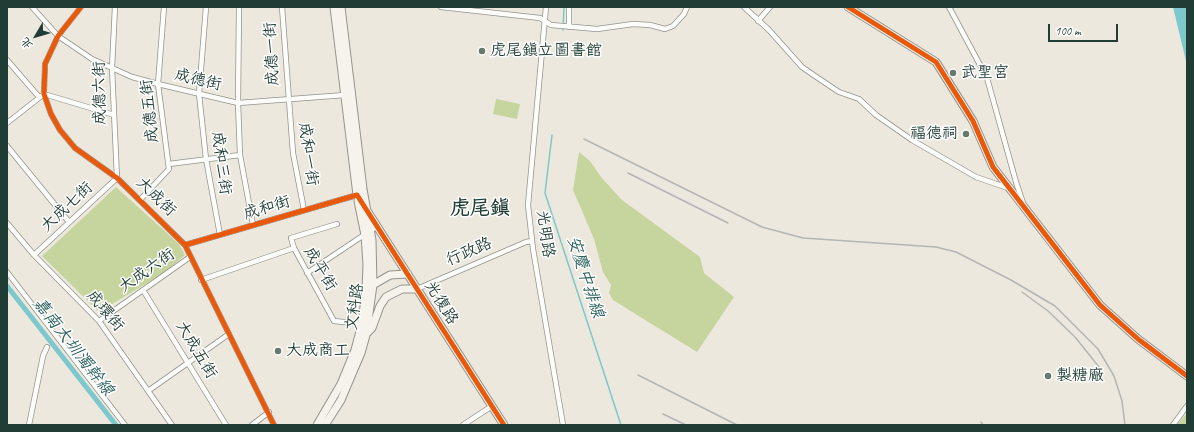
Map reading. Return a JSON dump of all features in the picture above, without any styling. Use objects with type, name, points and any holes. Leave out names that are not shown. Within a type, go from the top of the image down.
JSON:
[{"type":"main road","points":[[334,7],[357,195],[366,211]]},
{"type":"main road","points":[[341,7],[366,211]]},
{"type":"main road","points":[[848,7],[936,62],[974,121],[993,167],[1100,305],[1138,339],[1187,376]]},
{"type":"main road","name":"文科路","points":[[317,425],[341,384],[355,350],[362,324],[371,231],[357,195]]},
{"type":"main road","name":"文科路","points":[[325,425],[349,383],[366,334],[374,285],[371,231],[366,211]]},
{"type":"main road","name":"光復路","points":[[371,231],[408,274],[416,289],[504,425]]},
{"type":"main road","points":[[366,289],[390,275],[408,274]]},
{"type":"main road","points":[[366,334],[372,328],[380,306],[386,297],[402,288],[416,289]]},
{"type":"street","name":"成德街","points":[[32,7],[58,36],[92,59],[132,77],[238,103],[345,95]]},
{"type":"street","name":"大成街","points":[[81,7],[58,36],[45,64],[44,94],[51,114],[67,140],[88,158],[117,178],[185,245],[201,280],[269,412],[274,425]]},
{"type":"street","name":"成德六街","points":[[115,7],[112,68],[117,178]]},
{"type":"street","name":"成德五街","points":[[140,200],[169,171],[158,84],[164,7]]},
{"type":"street","name":"成和三街","points":[[206,7],[199,94],[206,159],[220,235]]},
{"type":"street","points":[[239,7],[238,103],[240,155],[253,225]]},
{"type":"street","name":"成德一街","points":[[282,7],[288,100]]},
{"type":"street","points":[[441,7],[540,18],[551,25],[597,29],[633,24],[650,25],[665,29],[673,26],[687,7]]},
{"type":"street","name":"光明路","points":[[546,7],[541,81],[528,205],[532,242],[563,425]]},
{"type":"street","points":[[569,7],[569,27]]},
{"type":"street","points":[[744,7],[769,30],[802,67],[839,92],[859,99],[876,115],[912,140],[976,176],[1009,188]]},
{"type":"street","points":[[758,21],[770,7]]},
{"type":"street","points":[[949,7],[987,78],[1016,182],[1026,210]]},
{"type":"street","points":[[7,60],[39,97]]},
{"type":"street","points":[[7,124],[44,94],[114,115]]},
{"type":"street","name":"成和一街","points":[[288,100],[295,172],[304,210]]},
{"type":"street","points":[[7,146],[69,222]]},
{"type":"street","points":[[169,164],[240,155]]},
{"type":"street","name":"大成七街","points":[[34,255],[117,178]]},
{"type":"street","name":"成和街","points":[[185,245],[357,195]]},
{"type":"street","name":"成環街","points":[[7,223],[34,255],[99,321],[172,425]]},
{"type":"street","points":[[294,248],[291,238],[336,224]]},
{"type":"street","points":[[308,273],[371,231]]},
{"type":"street","name":"行政路","points":[[416,289],[526,242],[532,242]]},
{"type":"street","name":"成平街","points":[[201,280],[294,248],[334,321],[362,324]]},
{"type":"street","name":"大成六街","points":[[99,321],[190,257]]},
{"type":"street","points":[[7,272],[125,425]]},
{"type":"street","name":"大成五街","points":[[144,290],[226,425]]},
{"type":"street","points":[[148,391],[229,334]]},
{"type":"street","points":[[29,425],[43,356],[47,347]]},
{"type":"street","points":[[463,425],[492,406]]},
{"type":"street","points":[[1173,425],[1187,406]]},
{"type":"street","points":[[252,425],[269,412]]},
{"type":"green space","points":[[496,99],[520,104],[517,119],[493,114]]},
{"type":"green space","points":[[579,152],[590,161],[601,177],[622,200],[700,257],[704,273],[734,297],[697,352],[613,300],[609,293],[611,285],[603,272],[594,239],[573,190]]},
{"type":"green space","points":[[116,187],[179,244],[185,255],[164,273],[99,312],[42,256]]},
{"type":"green space","points":[[1187,413],[1187,425],[1177,425]]},
{"type":"water","points":[[1173,7],[1187,7],[1187,65]]},
{"type":"waterway","name":"安慶中排線","points":[[563,30],[564,7]]},
{"type":"waterway","name":"安慶中排線","points":[[552,135],[545,193],[621,425]]},
{"type":"waterway","name":"嘉南大圳濁幹線","points":[[7,286],[116,425]]},
{"type":"railway","points":[[584,139],[762,227],[803,238],[936,247],[956,252],[1011,280],[1055,306],[1098,349],[1114,376],[1122,401],[1125,425]]},
{"type":"railway","points":[[628,173],[728,223]]},
{"type":"railway","points":[[1022,292],[1048,311],[1075,337],[1099,367]]},
{"type":"railway","points":[[638,375],[737,425]]},
{"type":"railway","points":[[663,414],[686,425]]},
{"type":"cycle path","points":[[81,7],[58,36],[45,64],[44,94],[51,114],[60,130],[75,148],[117,178],[185,245],[274,425]]},
{"type":"cycle path","points":[[848,7],[936,62],[973,121],[993,167],[1100,305],[1138,339],[1187,376]]},
{"type":"cycle path","points":[[185,245],[357,195],[504,425]]},
{"type":"place","name":"虎尾鎮立圖書館","points":[[482,51]]},
{"type":"place","name":"武聖宮","points":[[953,73]]},
{"type":"place","name":"福德祠","points":[[966,134]]},
{"type":"place","name":"大成商工","points":[[278,351]]},
{"type":"place","name":"製糖廠","points":[[1048,376]]},
{"type":"district","name":"虎尾鎮","points":[[480,209]]}]
